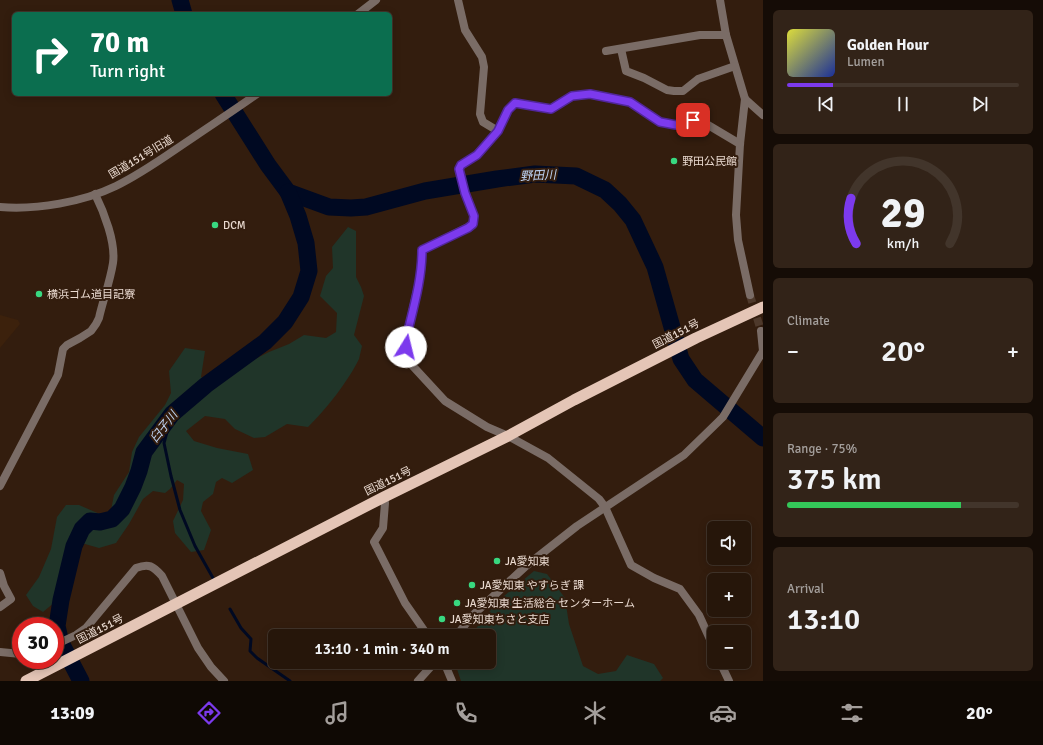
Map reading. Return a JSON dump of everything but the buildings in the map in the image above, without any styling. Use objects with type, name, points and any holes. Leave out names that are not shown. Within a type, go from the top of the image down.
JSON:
[{"type":"highway","name":"国道151号","points":[[26,681],[384,497],[508,436],[574,400],[696,338],[763,307]]},
{"type":"street","points":[[361,12],[376,0]]},
{"type":"street","points":[[458,0],[465,30],[482,58],[484,67],[480,114],[482,122],[498,131]]},
{"type":"street","points":[[720,0],[726,35],[745,99],[740,144],[736,215],[738,240],[750,295]]},
{"type":"street","points":[[606,51],[700,35],[726,35]]},
{"type":"street","points":[[621,49],[626,71],[644,78],[667,90],[682,91],[702,77],[735,66]]},
{"type":"street","points":[[707,633],[699,615],[680,589],[654,578],[631,565],[605,507],[599,499],[548,458],[508,436],[487,427],[445,401],[405,355],[406,339],[420,278],[422,250],[468,228],[473,224],[474,216],[465,193],[459,169],[461,165],[477,155],[498,131],[508,110],[515,103],[551,109],[572,96],[590,94],[630,102],[660,122],[676,125],[693,120],[703,122],[740,144]]},
{"type":"street","name":"国道151号旧道","points":[[0,207],[29,208],[47,206],[95,194],[115,186],[148,168],[254,96]]},
{"type":"street","points":[[745,99],[763,114]]},
{"type":"street","points":[[0,486],[58,375],[63,349],[67,345],[91,331],[98,318],[110,278],[113,261],[112,244],[103,209],[95,194]]},
{"type":"street","points":[[462,629],[473,615],[526,566],[577,526],[684,455],[723,417],[763,351],[761,330]]},
{"type":"street","points":[[384,497],[383,528],[374,542],[405,603],[423,629]]},
{"type":"street","points":[[64,641],[86,628],[136,568],[145,565],[155,568],[162,576],[198,648],[211,667],[224,681]]},
{"type":"street","points":[[0,572],[4,586],[11,599],[0,607]]},
{"type":"street","points":[[0,652],[12,653]]},
{"type":"street","points":[[418,681],[429,669]]},
{"type":"street","points":[[447,669],[452,681]]},
{"type":"street","points":[[723,669],[729,681]]},
{"type":"shaded area","points":[[0,315],[18,320],[20,324],[0,348]]},
{"type":"green space","points":[[348,227],[356,231],[356,277],[364,296],[354,335],[362,346],[359,359],[355,367],[329,404],[308,427],[287,424],[265,437],[254,438],[235,429],[225,419],[205,416],[186,431],[194,441],[217,448],[248,454],[253,470],[232,483],[222,478],[216,482],[213,494],[203,502],[201,511],[211,530],[204,550],[191,552],[175,533],[173,521],[183,500],[184,484],[177,480],[165,493],[153,491],[143,499],[116,543],[99,548],[85,544],[70,547],[55,602],[43,612],[33,606],[26,595],[39,577],[51,549],[57,517],[66,505],[79,505],[102,515],[111,510],[114,495],[129,472],[132,452],[139,437],[165,405],[171,393],[169,371],[185,348],[205,351],[201,377],[213,384],[237,368],[289,344],[304,335],[326,338],[336,332],[337,313],[320,296],[326,276],[333,268],[332,247]]},
{"type":"green space","points":[[534,571],[547,574],[565,598],[569,624],[583,666],[598,674],[616,671],[627,655],[654,664],[663,678],[660,681],[461,681],[457,669],[496,669],[496,629],[476,629],[498,601]]},
{"type":"waterway","name":"野田川","points":[[180,0],[183,12]]},
{"type":"waterway","name":"野田川","points":[[224,96],[268,165],[288,192],[329,207],[366,207],[425,191],[535,174],[576,176],[605,190],[620,204],[633,220],[655,267],[681,359],[695,380],[763,438]]},
{"type":"waterway","name":"臼子川","points":[[81,681],[61,643],[57,626],[61,600],[74,546],[82,529],[90,521],[100,522],[112,519],[122,509],[133,487],[144,452],[172,414],[206,385],[265,342],[285,322],[301,297],[309,271],[306,243],[298,216],[288,192]]},
{"type":"waterway","points":[[172,414],[164,443],[171,476],[180,510],[195,546],[213,578]]},
{"type":"waterway","points":[[230,609],[241,628],[251,639],[250,651],[257,658],[290,681]]},
{"type":"tunnel","points":[[750,295],[761,331]]},
{"type":"place","name":"野田公民館","points":[[674,161]]},
{"type":"place","name":"DCM","points":[[215,225]]},
{"type":"place","name":"横浜ゴム道目記寮","points":[[39,294]]},
{"type":"place","name":"JA愛知東","points":[[497,561]]},
{"type":"place","name":"JA愛知東 やすらぎ 課","points":[[472,585]]},
{"type":"place","name":"JA愛知東 生活総合 センターホーム","points":[[457,603]]},
{"type":"place","name":"JA愛知東ちさと支店","points":[[442,619]]},
{"type":"route","points":[[406,347],[406,339],[422,264],[422,250],[468,228],[473,224],[474,216],[465,193],[459,169],[461,165],[477,155],[498,131],[508,110],[515,103],[551,109],[572,96],[590,94],[630,102],[660,122],[676,125],[693,120]]}]
